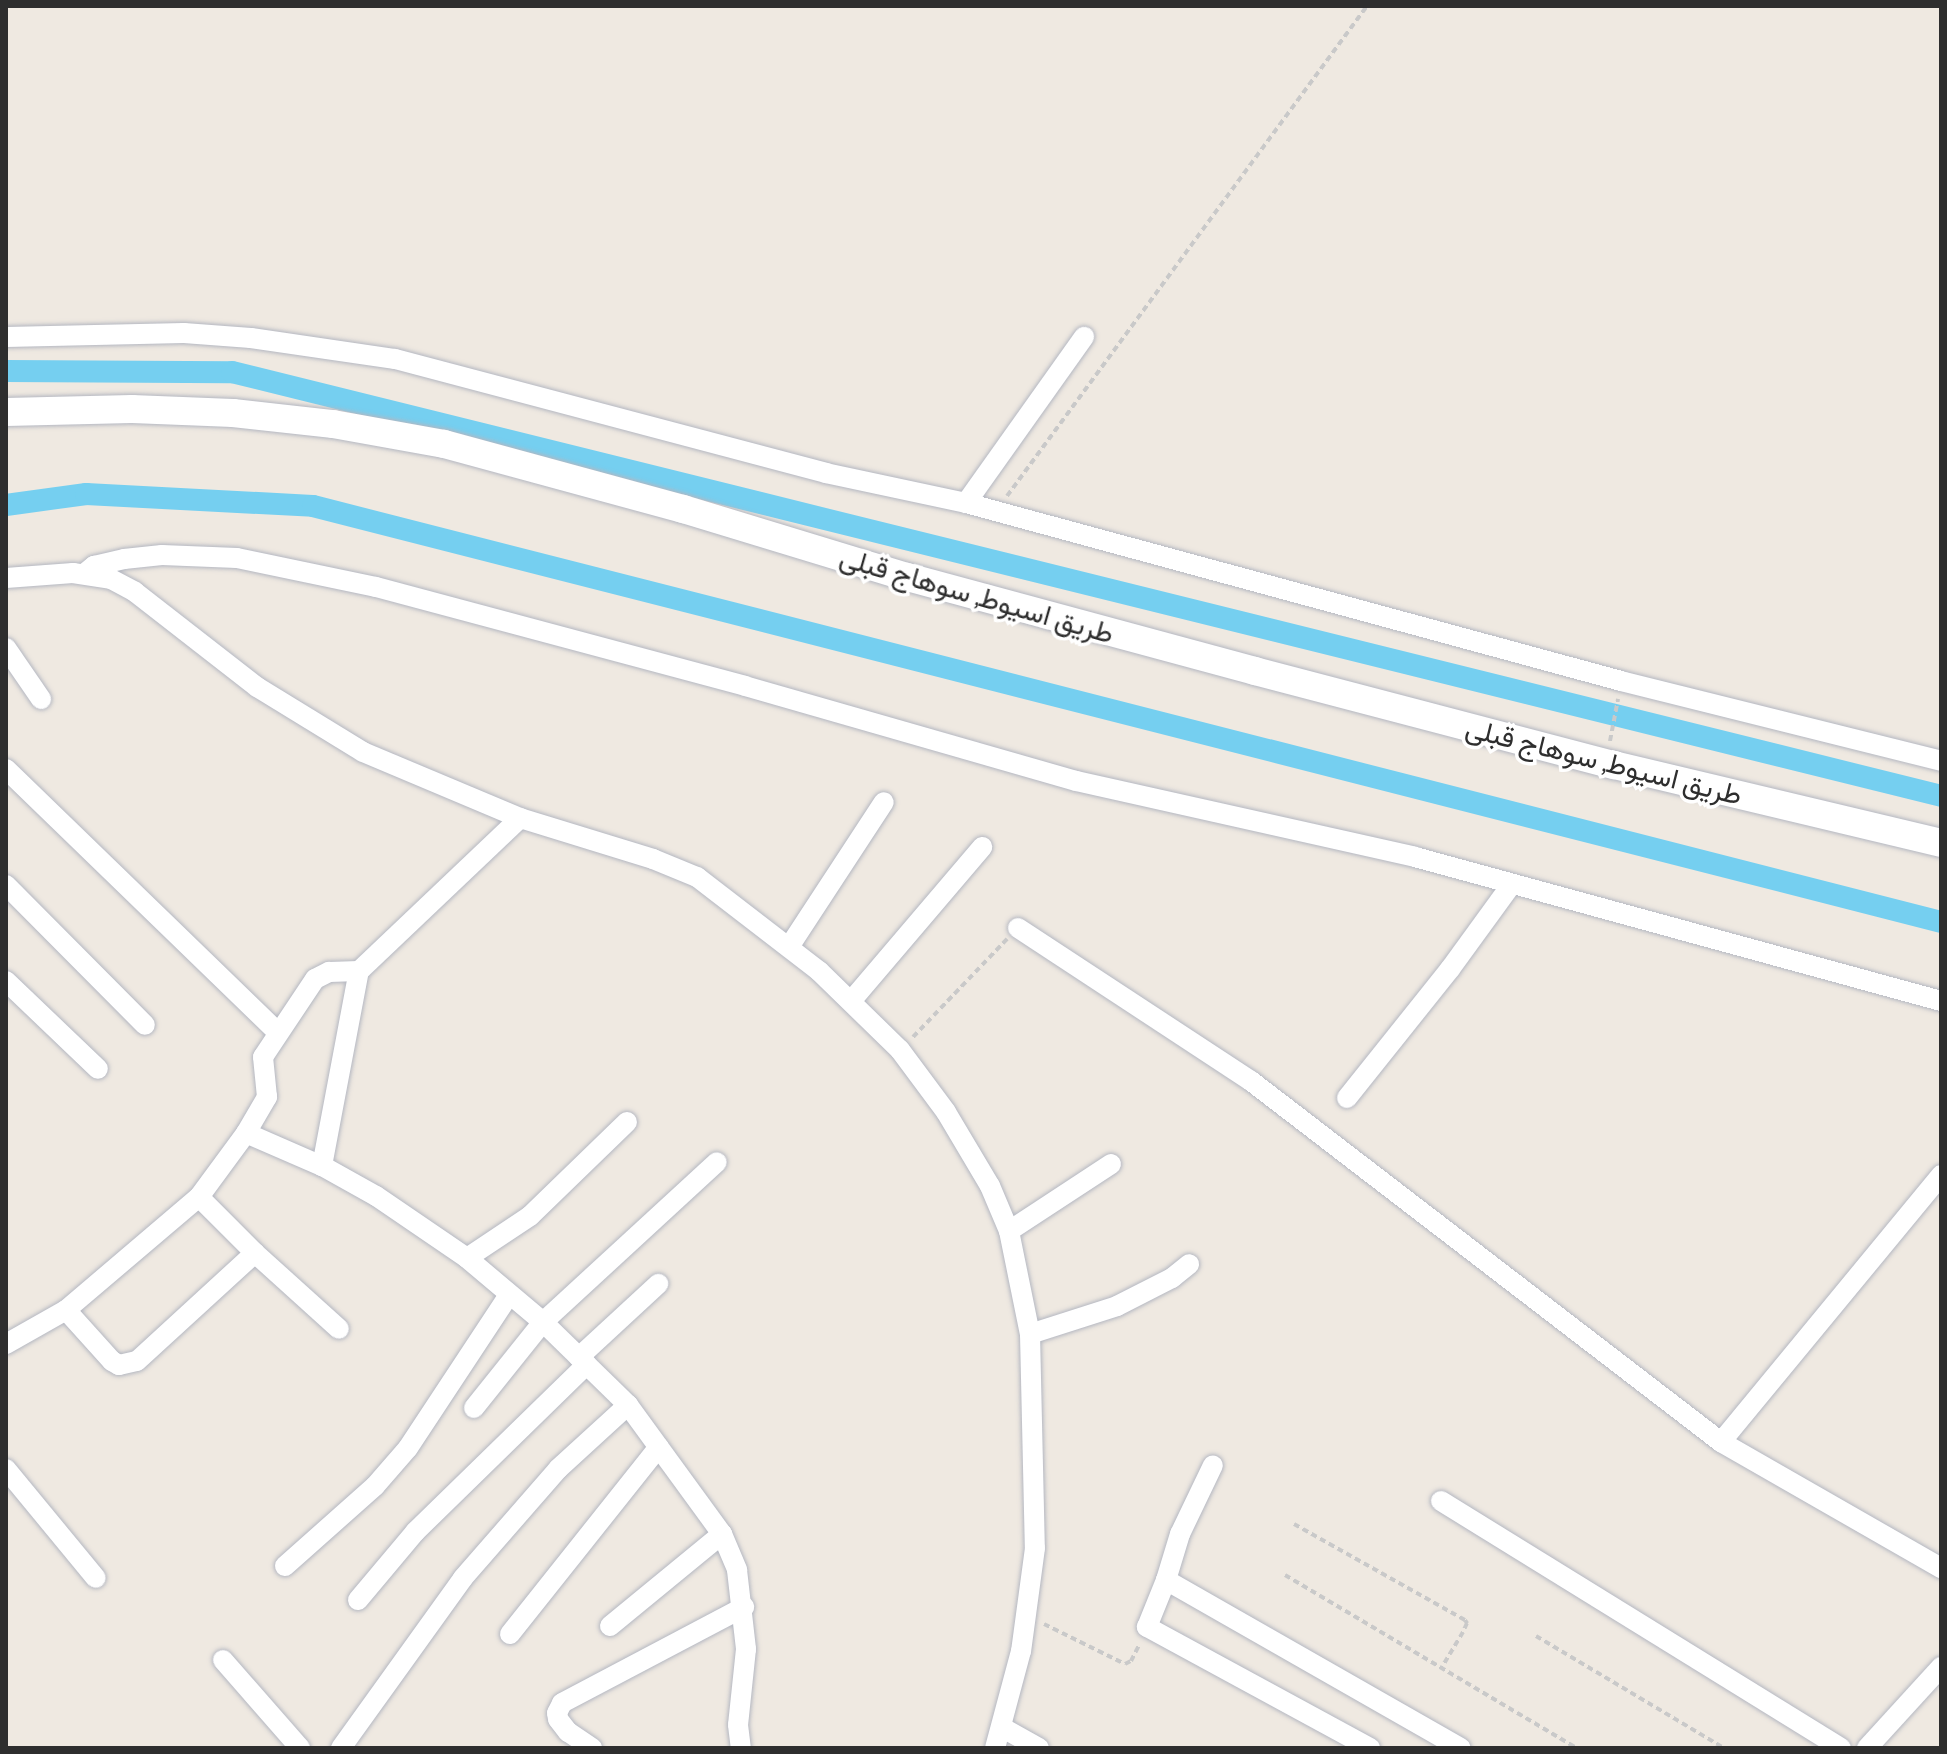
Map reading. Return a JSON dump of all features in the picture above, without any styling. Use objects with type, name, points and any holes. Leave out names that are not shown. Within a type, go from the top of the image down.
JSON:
[{"type":"main road","name":"طريق اسيوط, سوهاج قبلى","points":[[6,412],[132,409],[233,413],[333,424],[444,444],[669,505],[907,577],[1240,667],[1614,765],[1941,843]]},
{"type":"street","points":[[6,337],[184,333],[251,338],[368,354],[512,387],[826,473],[966,503],[1621,681],[1941,761]]},
{"type":"street","points":[[966,503],[1084,337]]},
{"type":"street","points":[[84,574],[94,566],[124,559],[222,557],[360,584],[745,686],[1076,781],[1350,841],[1941,1001]]},
{"type":"street","points":[[6,578],[84,574],[111,579],[135,592],[257,687],[363,752],[520,818],[653,859],[697,877],[852,1000],[900,1050],[990,1186],[1009,1231],[1030,1334],[1036,1509],[1028,1616],[1003,1728],[995,1748]]},
{"type":"street","points":[[6,648],[41,699]]},
{"type":"street","points":[[6,769],[278,1033]]},
{"type":"street","points":[[789,947],[884,802]]},
{"type":"street","points":[[322,1166],[359,971],[520,818]]},
{"type":"street","points":[[852,1000],[982,847]]},
{"type":"street","points":[[6,885],[145,1025]]},
{"type":"street","points":[[1347,1098],[1450,969],[1511,885]]},
{"type":"street","points":[[1018,928],[1251,1081],[1721,1442],[1941,1568]]},
{"type":"street","points":[[6,1344],[66,1310],[199,1197],[246,1133],[267,1097],[263,1057],[315,979],[329,972],[359,971]]},
{"type":"street","points":[[6,981],[98,1069]]},
{"type":"street","points":[[467,1258],[530,1216],[627,1122]]},
{"type":"street","points":[[246,1133],[322,1166],[376,1196],[467,1258],[543,1322],[628,1405],[722,1534],[737,1570],[744,1607],[746,1649],[738,1725],[741,1748]]},
{"type":"street","points":[[474,1408],[543,1322],[717,1162]]},
{"type":"street","points":[[1009,1231],[1111,1164]]},
{"type":"street","points":[[1721,1442],[1941,1175]]},
{"type":"street","points":[[199,1197],[339,1329]]},
{"type":"street","points":[[66,1310],[112,1361],[130,1365],[255,1253]]},
{"type":"street","points":[[1030,1334],[1071,1323],[1125,1302],[1172,1278],[1189,1264]]},
{"type":"street","points":[[358,1600],[415,1532],[658,1284]]},
{"type":"street","points":[[285,1566],[356,1504],[408,1448],[509,1295]]},
{"type":"street","points":[[341,1748],[463,1578],[558,1469],[628,1405]]},
{"type":"street","points":[[510,1634],[659,1447]]},
{"type":"street","points":[[1213,1465],[1180,1534],[1147,1627],[1370,1748]]},
{"type":"street","points":[[6,1469],[96,1578]]},
{"type":"street","points":[[1441,1501],[1841,1748]]},
{"type":"street","points":[[610,1626],[722,1534]]},
{"type":"street","points":[[1166,1580],[1460,1748]]},
{"type":"street","points":[[592,1748],[558,1719],[557,1713],[562,1703],[744,1607]]},
{"type":"street","points":[[223,1660],[300,1748]]},
{"type":"street","points":[[1867,1748],[1941,1667]]},
{"type":"street","points":[[1003,1728],[1039,1748]]},
{"type":"path","points":[[997,512],[1141,309],[1367,6]]},
{"type":"path","points":[[1612,729],[1620,690]]},
{"type":"path","points":[[900,1050],[1018,928]]},
{"type":"path","points":[[1294,1524],[1465,1620],[1467,1623],[1463,1632],[1442,1667]]},
{"type":"path","points":[[1285,1575],[1576,1748]]},
{"type":"path","points":[[1028,1616],[1128,1664]]},
{"type":"path","points":[[1536,1636],[1724,1748]]},
{"type":"waterway","points":[[6,371],[232,372],[1941,796]]},
{"type":"waterway","points":[[6,505],[86,494],[313,506],[1941,922]]}]
